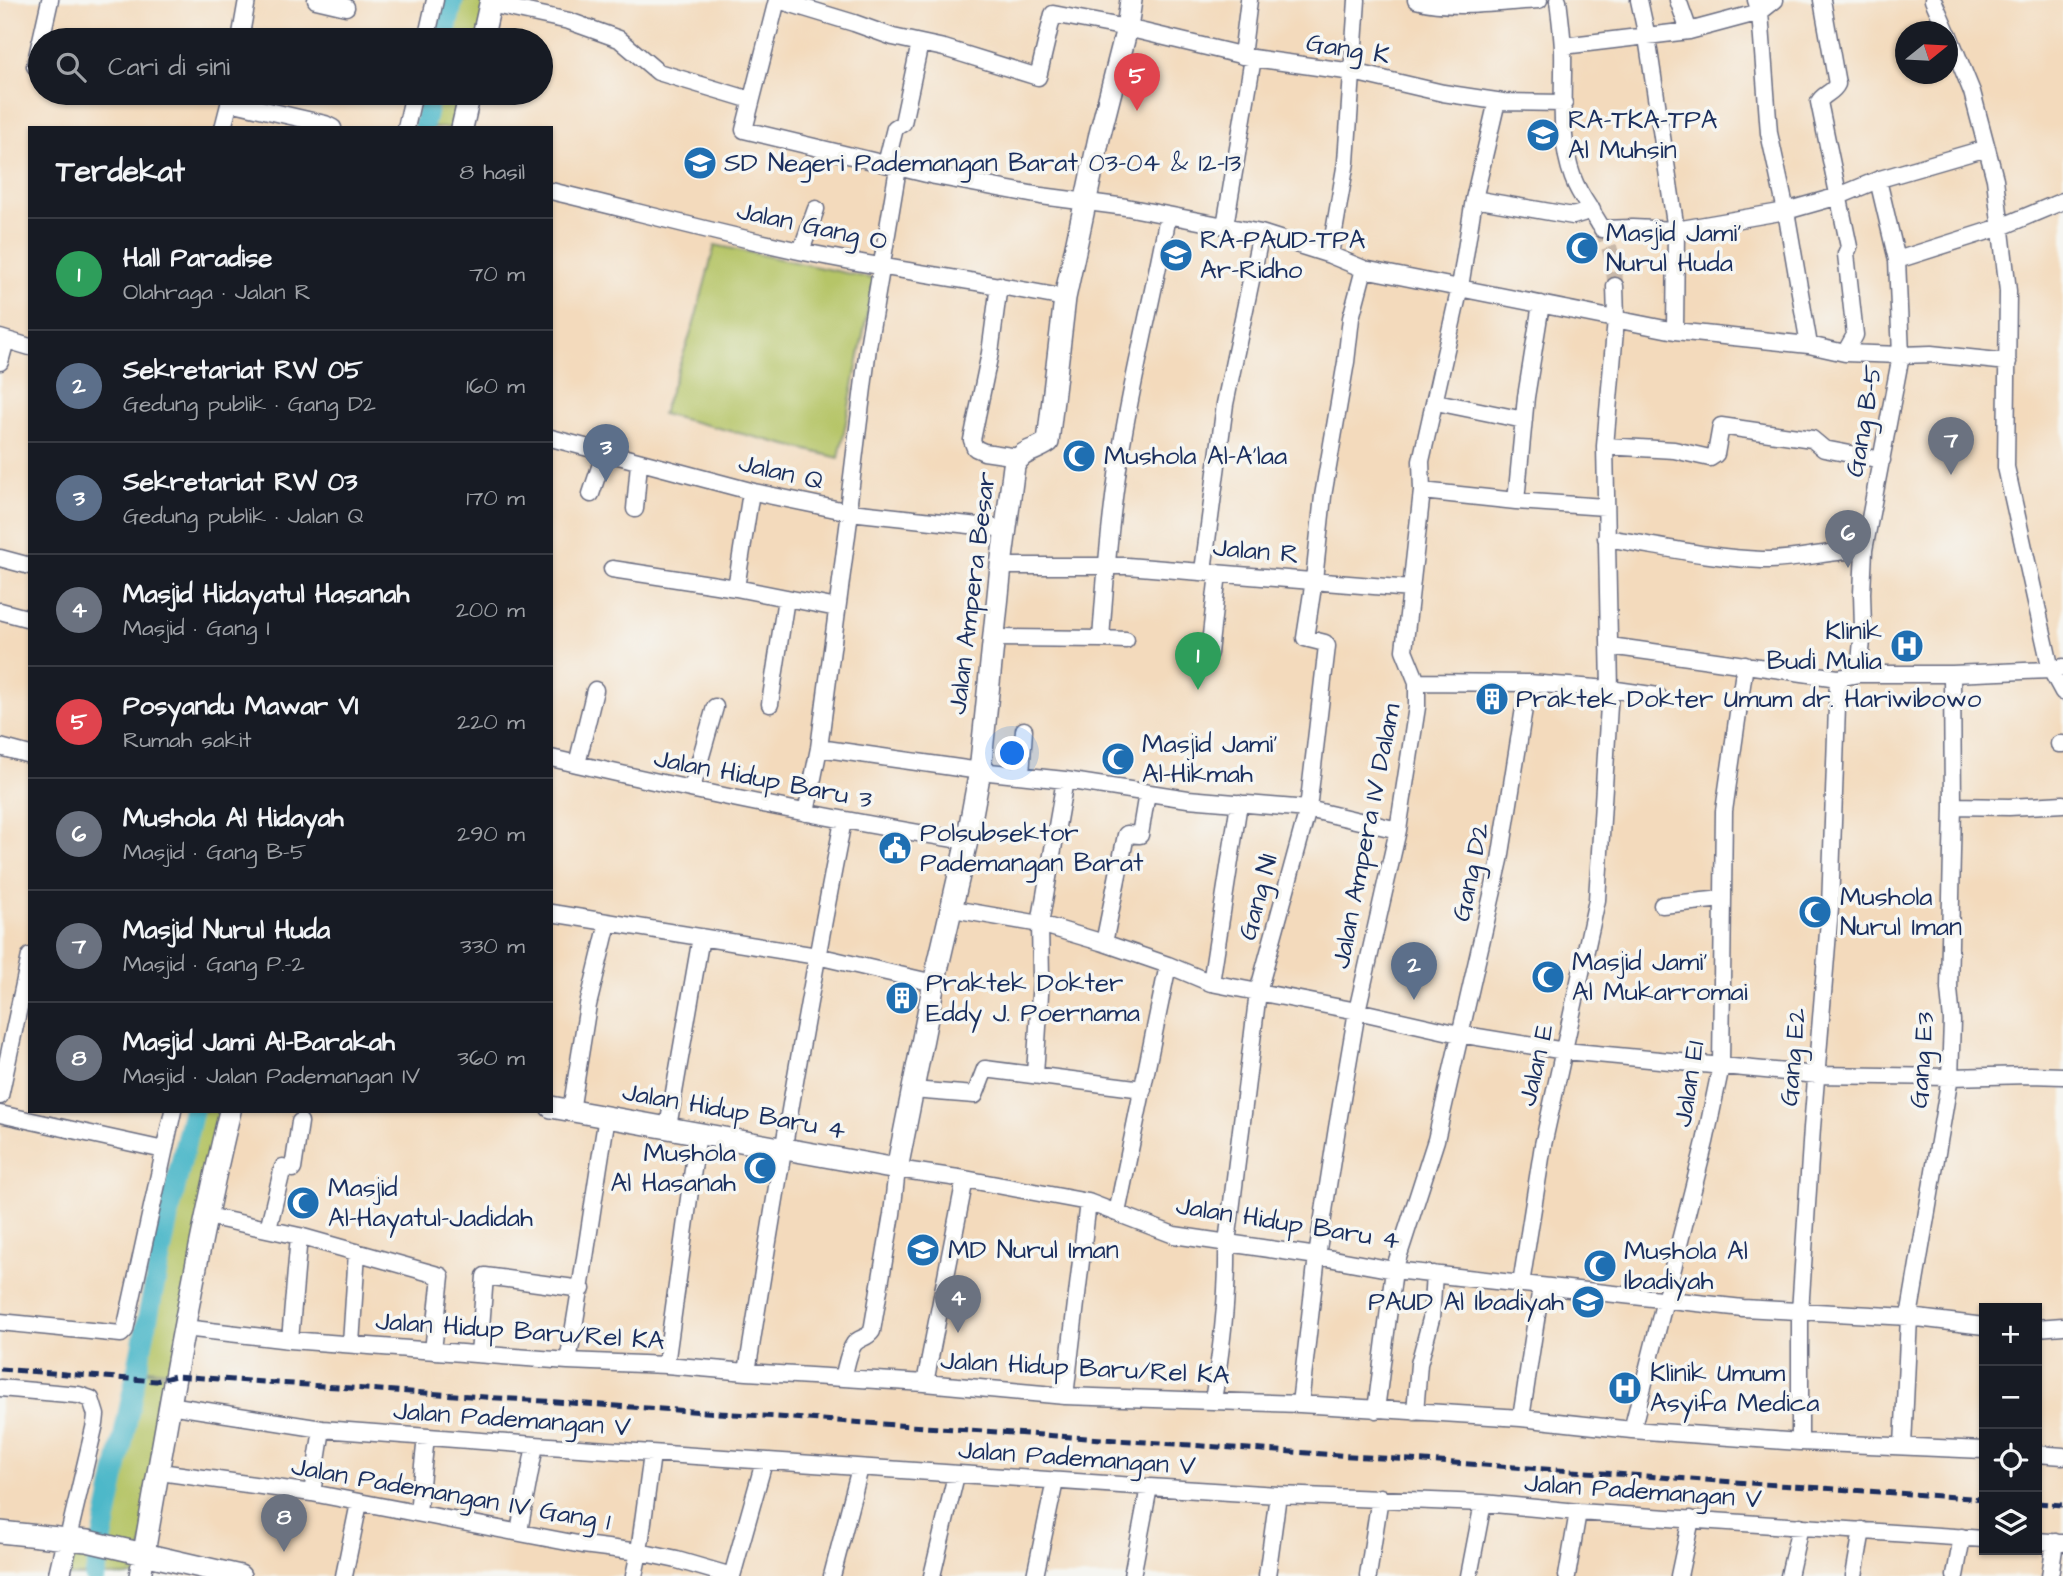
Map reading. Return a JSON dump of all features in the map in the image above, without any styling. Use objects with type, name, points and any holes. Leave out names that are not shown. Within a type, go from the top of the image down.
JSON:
[{"type":"street","points":[[44,28],[50,0]]},
{"type":"street","points":[[242,28],[247,0]]},
{"type":"street","points":[[316,0],[346,7]]},
{"type":"street","points":[[429,28],[435,0]]},
{"type":"street","points":[[806,813],[819,747],[850,512],[849,501],[868,346],[883,267],[892,166],[895,128],[903,123],[919,43],[778,0],[744,130],[892,166],[1085,202],[1126,206],[1261,233],[1364,269],[1675,331],[1809,345],[1845,353],[1931,354],[2008,362]]},
{"type":"street","name":"Jalan Ampera Besar","points":[[897,1169],[980,771],[1012,474],[1018,457],[1039,449],[1048,442],[1065,298],[1099,138],[1127,29],[1131,0]]},
{"type":"street","points":[[1225,226],[1248,57],[1248,0]]},
{"type":"street","points":[[1331,256],[1346,162],[1357,0]]},
{"type":"street","points":[[1416,0],[1476,4],[1539,0]]},
{"type":"street","points":[[1558,0],[1563,46],[1566,154],[1573,179],[1598,221]]},
{"type":"street","points":[[1639,0],[1676,230],[1675,331]]},
{"type":"street","points":[[1678,0],[1689,31]]},
{"type":"street","points":[[1563,46],[1689,31],[1775,0]]},
{"type":"street","points":[[1822,0],[1837,84],[1832,92],[1819,102],[1849,247],[1846,254],[1854,335],[1845,353]]},
{"type":"street","points":[[1933,0],[1942,21]]},
{"type":"street","points":[[485,28],[490,2],[569,21],[619,39],[658,72],[751,100]]},
{"type":"street","points":[[1758,6],[1769,133],[1786,211],[1809,345]]},
{"type":"street","name":"Gang K","points":[[919,43],[1038,77],[1054,14],[1248,57],[1353,72],[1443,93],[1497,101],[1564,103]]},
{"type":"street","points":[[1958,58],[1972,92],[1995,179],[2001,227],[2008,291],[2006,467],[2063,692]]},
{"type":"street","points":[[1417,682],[1404,650],[1422,491],[1421,461],[1436,402],[1460,286],[1474,200],[1497,101]]},
{"type":"street","points":[[224,126],[229,105]]},
{"type":"street","points":[[259,105],[329,126]]},
{"type":"street","points":[[406,126],[411,105]]},
{"type":"street","points":[[462,126],[467,105]]},
{"type":"street","points":[[1474,200],[1632,228],[1676,230],[1786,211],[1987,148]]},
{"type":"street","name":"Gang B-5","points":[[1859,674],[1863,629],[1864,550],[1901,355],[1897,260],[1878,180]]},
{"type":"street","name":"Jalan Gang O","points":[[553,191],[801,251],[1065,298]]},
{"type":"street","points":[[1897,260],[2001,227],[2063,201]]},
{"type":"street","points":[[801,251],[816,209]]},
{"type":"street","points":[[1101,639],[1106,566],[1124,428],[1168,216]]},
{"type":"street","points":[[1209,653],[1210,572],[1224,404],[1261,233]]},
{"type":"street","points":[[1314,580],[1323,496],[1351,318],[1364,269]]},
{"type":"street","points":[[999,285],[990,353],[972,440],[975,448],[984,452],[1018,457]]},
{"type":"street","points":[[1611,689],[1605,446],[1616,319],[1615,286]]},
{"type":"street","points":[[1516,501],[1524,420],[1541,304]]},
{"type":"street","points":[[0,362],[3,339],[28,346]]},
{"type":"street","points":[[1436,402],[1524,420]]},
{"type":"street","points":[[1605,446],[1674,450],[1710,458],[1716,454],[1721,426],[1812,439],[1824,449],[1882,460]]},
{"type":"street","name":"Jalan Q","points":[[553,439],[751,492],[850,512],[1006,530]]},
{"type":"street","points":[[591,494],[604,452]]},
{"type":"street","points":[[635,509],[639,463]]},
{"type":"street","points":[[1422,491],[1605,507]]},
{"type":"street","points":[[736,588],[751,492]]},
{"type":"street","points":[[1606,538],[1765,560],[1864,550]]},
{"type":"street","points":[[0,558],[28,565]]},
{"type":"street","name":"Jalan R","points":[[1001,566],[1106,566],[1411,589]]},
{"type":"street","points":[[612,569],[736,588],[837,608]]},
{"type":"street","name":"Gang N1","points":[[1213,1400],[1220,1363],[1228,1268],[1227,1243],[1258,992],[1308,808],[1327,646],[1325,643],[1305,638],[1314,580]]},
{"type":"street","points":[[770,704],[786,598]]},
{"type":"street","points":[[0,611],[28,618]]},
{"type":"street","points":[[995,638],[1126,640]]},
{"type":"street","points":[[1610,646],[1838,678],[1859,674],[1952,674],[2057,669]]},
{"type":"street","name":"Jalan E1","points":[[1632,1430],[1705,1142],[1721,1066],[1724,811],[1745,664]]},
{"type":"street","name":"Gang E3","points":[[1902,1446],[1909,1317],[1950,1077],[1952,674]]},
{"type":"street","name":"Gang E2","points":[[1800,1442],[1800,1312],[1830,908],[1838,678]]},
{"type":"street","name":"Jalan Ampera IV Dalam","points":[[1300,1404],[1317,1256],[1356,1011],[1398,830],[1417,706],[1417,682],[1528,683],[1611,689],[1658,696]]},
{"type":"street","name":"Gang D2","points":[[1376,1410],[1394,1269],[1436,1140],[1500,860],[1528,683]]},
{"type":"street","name":"Jalan E","points":[[1521,1284],[1543,1145],[1597,900],[1611,689]]},
{"type":"street","points":[[577,764],[595,690]]},
{"type":"street","points":[[692,788],[715,707]]},
{"type":"street","points":[[1021,775],[1024,730]]},
{"type":"street","points":[[0,747],[28,754]]},
{"type":"street","points":[[819,747],[1188,799],[1308,808],[1398,830]]},
{"type":"street","name":"Jalan Hidup Baru 3","points":[[553,758],[636,779],[692,788],[843,821],[967,841]]},
{"type":"street","points":[[1035,1075],[1041,978],[1040,924],[1065,780]]},
{"type":"street","points":[[1104,943],[1126,835],[1140,835],[1147,793]]},
{"type":"street","points":[[1211,983],[1239,803]]},
{"type":"street","points":[[1953,806],[2063,804]]},
{"type":"street","points":[[747,1372],[783,1148],[843,821]]},
{"type":"street","points":[[1662,905],[1723,899]]},
{"type":"street","points":[[953,909],[1040,924],[1168,965],[1211,983],[1459,1034],[1565,1051],[1817,1074],[2063,1076]]},
{"type":"street","points":[[553,913],[817,956],[934,983]]},
{"type":"street","points":[[561,1109],[608,923]]},
{"type":"street","points":[[667,1127],[701,937]]},
{"type":"street","points":[[0,1096],[28,965]]},
{"type":"street","points":[[1117,1213],[1168,965]]},
{"type":"street","points":[[912,1090],[975,1095],[985,1069],[1143,1089]]},
{"type":"street","name":"Jalan Hidup Baru 4","points":[[561,1109],[1088,1202],[1174,1235],[1394,1269],[1743,1308],[1909,1317],[1979,1324]]},
{"type":"street","points":[[0,1322],[118,1334],[123,1332],[173,1113]]},
{"type":"street","points":[[140,1576],[169,1405],[230,1113]]},
{"type":"street","points":[[0,1114],[164,1150]]},
{"type":"street","points":[[568,1361],[582,1289],[589,1221],[607,1117]]},
{"type":"street","points":[[268,1229],[283,1167],[293,1168],[300,1122]]},
{"type":"street","points":[[666,1365],[698,1133]]},
{"type":"street","points":[[843,1378],[853,1345],[868,1337],[872,1331],[897,1169]]},
{"type":"street","points":[[925,1383],[965,1179]]},
{"type":"street","points":[[1065,1396],[1088,1202]]},
{"type":"street","points":[[207,1216],[299,1236],[441,1276],[433,1351]]},
{"type":"street","points":[[290,1340],[299,1236]]},
{"type":"street","points":[[351,1345],[357,1252]]},
{"type":"street","points":[[1415,1412],[1419,1364],[1430,1319],[1434,1274]]},
{"type":"street","points":[[479,1354],[485,1276],[582,1289]]},
{"type":"street","points":[[1521,1419],[1541,1287]]},
{"type":"street","points":[[2042,1328],[2063,1326]]},
{"type":"street","name":"Jalan Hidup Baru/Rel KA","points":[[184,1328],[351,1345],[925,1383],[1065,1396],[1300,1404],[1800,1442],[1979,1450]]},
{"type":"street","points":[[0,1388],[87,1396],[93,1405],[95,1424],[77,1539],[59,1576]]},
{"type":"street","name":"Jalan Pademangan V","points":[[169,1405],[322,1429],[652,1454],[1278,1495],[1483,1503],[1578,1512],[1979,1539]]},
{"type":"street","points":[[312,1493],[322,1429]]},
{"type":"street","points":[[418,1512],[426,1437]]},
{"type":"street","points":[[519,1531],[535,1445]]},
{"type":"street","points":[[634,1576],[652,1454]]},
{"type":"street","points":[[2042,1454],[2063,1456]]},
{"type":"street","points":[[732,1576],[764,1462]]},
{"type":"street","points":[[832,1576],[860,1468]]},
{"type":"street","name":"Jalan Pademangan IV Gang 1","points":[[159,1472],[312,1493],[583,1545],[639,1552],[732,1576]]},
{"type":"street","points":[[932,1576],[956,1475]]},
{"type":"street","points":[[1035,1576],[1055,1481]]},
{"type":"street","points":[[1132,1576],[1149,1487]]},
{"type":"street","points":[[1267,1576],[1278,1495]]},
{"type":"street","points":[[1368,1576],[1380,1497]]},
{"type":"street","points":[[344,1576],[359,1503]]},
{"type":"street","points":[[1469,1576],[1483,1503]]},
{"type":"street","points":[[1567,1576],[1578,1512]]},
{"type":"street","points":[[1679,1576],[1691,1519]]},
{"type":"street","points":[[1789,1576],[1800,1527]]},
{"type":"street","points":[[1854,1576],[1862,1530]]},
{"type":"street","points":[[0,1532],[77,1539],[240,1576]]},
{"type":"street","points":[[1955,1576],[1962,1537]]},
{"type":"street","points":[[2050,1576],[2059,1543]]},
{"type":"green space","points":[[453,0],[491,0],[485,28],[447,28]]},
{"type":"green space","points":[[429,105],[467,105],[462,126],[424,126]]},
{"type":"green space","points":[[715,245],[874,279],[839,458],[662,414],[693,327]]},
{"type":"green space","points":[[193,1113],[230,1113],[176,1372],[138,1368]]},
{"type":"green space","points":[[137,1369],[175,1376],[136,1576],[96,1576],[99,1555],[95,1576],[59,1576],[68,1539],[102,1537]]},
{"type":"waterway","points":[[447,28],[453,0]]},
{"type":"waterway","points":[[423,126],[428,105]]},
{"type":"waterway","points":[[95,1576],[169,1214],[193,1113]]},
{"type":"tunnel","points":[[1600,225],[1611,255],[1615,286]]},
{"type":"railway","points":[[0,1369],[156,1381],[175,1376],[1979,1499]]},
{"type":"railway","points":[[2042,1503],[2063,1505]]},
{"type":"place","name":"Posyandu Mawar VI","points":[[1137,111]]},
{"type":"place","name":"RA-TKA-TPA Al Muhsin","points":[[1543,135]]},
{"type":"place","name":"SD Negeri Pademangan Barat 03-04 & 12-13","points":[[700,163]]},
{"type":"place","name":"Masjid Jami' Nurul Huda","points":[[1582,248]]},
{"type":"place","name":"RA-PAUD-TPA Ar-Ridho","points":[[1176,255]]},
{"type":"place","name":"Mushola Al-A'laa","points":[[1079,456]]},
{"type":"place","name":"Masjid Nurul Huda","points":[[1951,475]]},
{"type":"place","name":"Sekretariat RW 03","points":[[606,482]]},
{"type":"place","name":"Mushola Al Hidayah","points":[[1848,568]]},
{"type":"place","name":"Klinik Budi Mulia","points":[[1907,646]]},
{"type":"place","name":"Hall Paradise","points":[[1198,690]]},
{"type":"place","name":"Praktek Dokter Umum dr. Hariwibowo","points":[[1492,699]]},
{"type":"place","name":"Masjid Jami' Al-Hikmah","points":[[1118,759]]},
{"type":"place","name":"Polsubsektor Pademangan Barat","points":[[895,848]]},
{"type":"place","name":"Mushola Nurul Iman","points":[[1815,912]]},
{"type":"place","name":"Masjid Jami' Al Mukarromai","points":[[1548,977]]},
{"type":"place","name":"Praktek Dokter Eddy J. Poernama","points":[[902,998]]},
{"type":"place","name":"Sekretariat RW 05","points":[[1414,1000]]},
{"type":"place","name":"Mushola Al Hasanah","points":[[760,1168]]},
{"type":"place","name":"Masjid Al-Hayatul-Jadidah","points":[[303,1203]]},
{"type":"place","name":"MD Nurul Iman","points":[[923,1250]]},
{"type":"place","name":"Mushola Al Ibadiyah","points":[[1600,1266]]},
{"type":"place","name":"PAUD Al Ibadiyah","points":[[1588,1302]]},
{"type":"place","name":"Masjid Hidayatul Hasanah","points":[[958,1333]]},
{"type":"place","name":"Klinik Umum Asyifa Medica","points":[[1625,1388]]},
{"type":"place","name":"Masjid Jami Al-Barakah","points":[[284,1552]]}]
